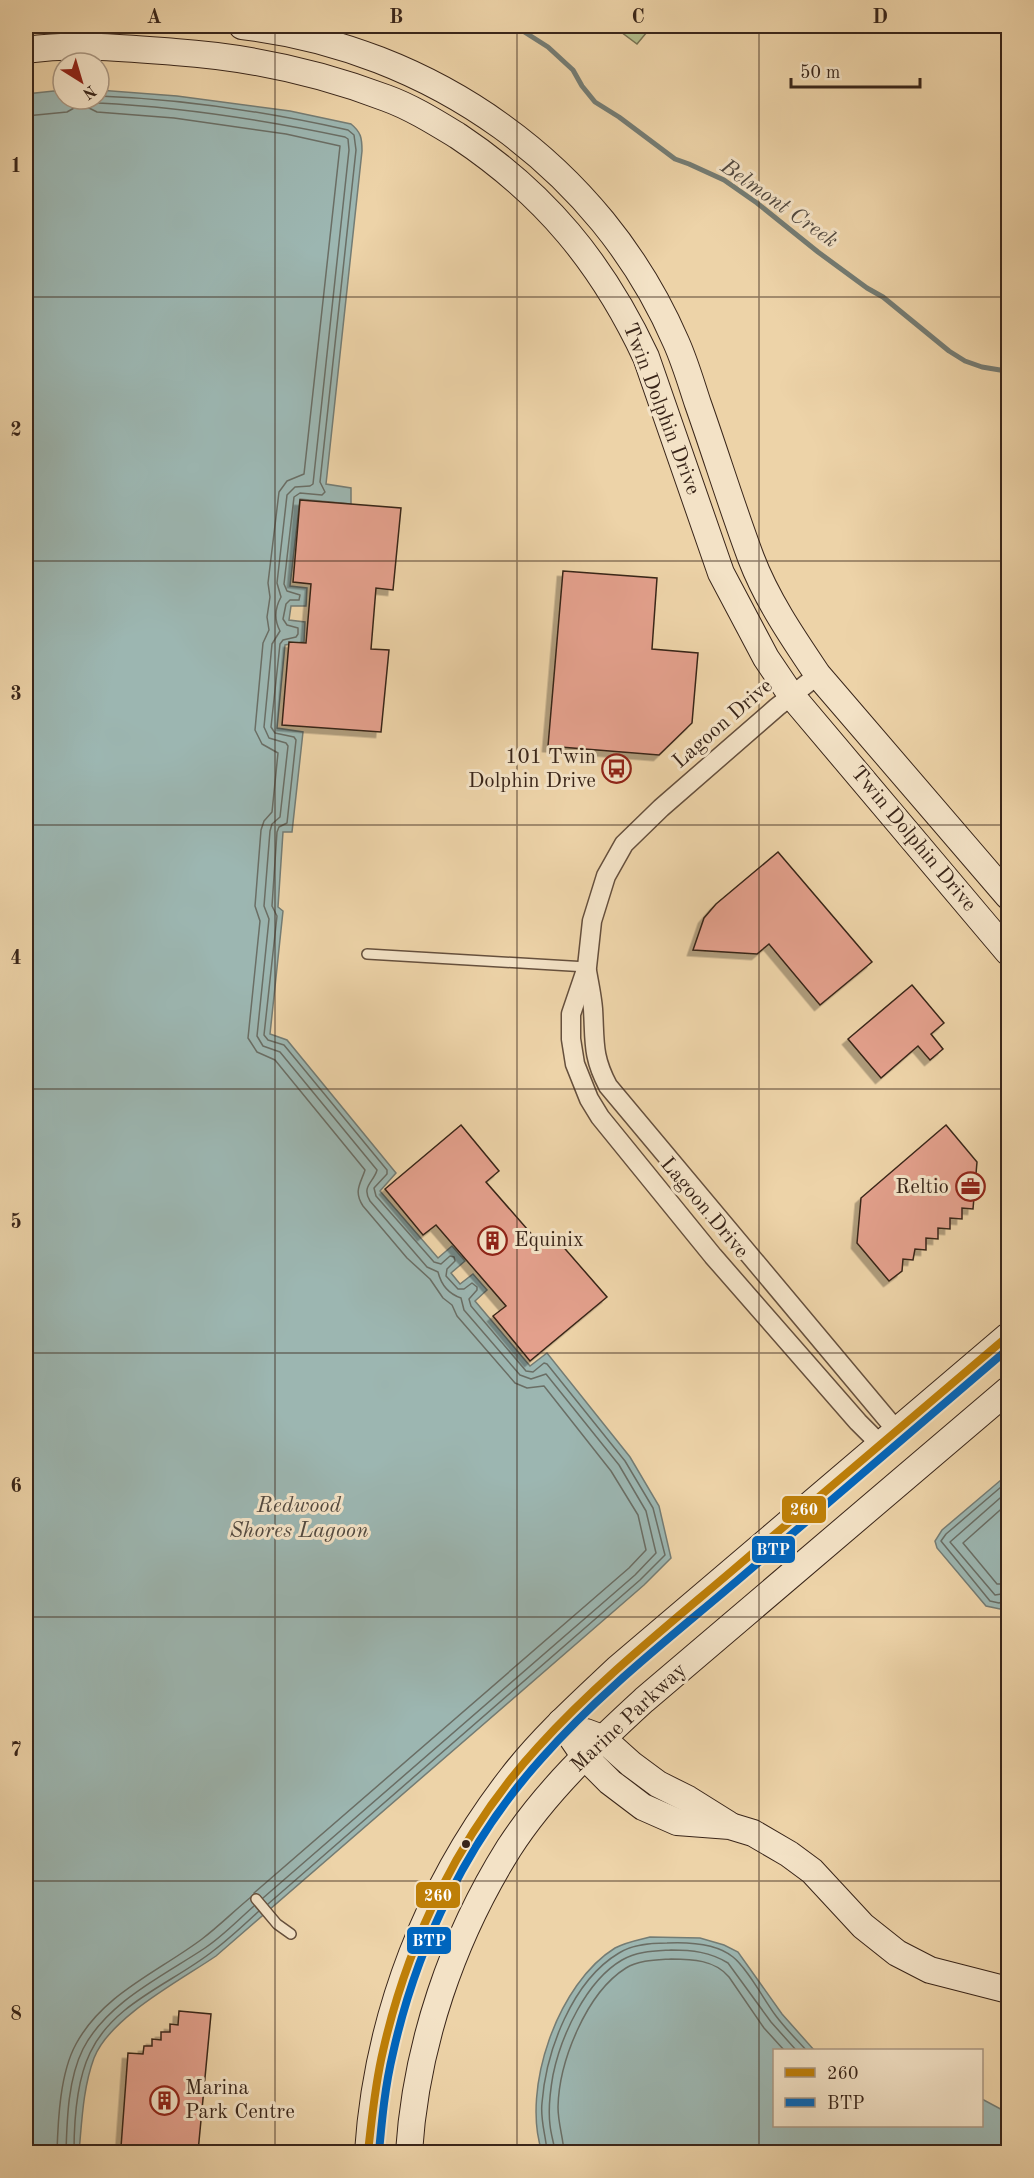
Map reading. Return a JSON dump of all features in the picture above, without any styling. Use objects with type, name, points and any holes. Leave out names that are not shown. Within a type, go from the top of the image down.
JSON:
[{"type":"main road","name":"Twin Dolphin Drive","points":[[242,26],[266,28],[335,45],[401,68],[452,93],[527,146],[594,208],[632,260],[660,307],[677,344],[752,560],[794,641],[818,675],[1008,896]]},
{"type":"main road","name":"Twin Dolphin Drive","points":[[26,50],[117,47],[187,53],[260,61],[326,77],[388,98],[435,122],[483,153],[528,190],[568,231],[607,283],[630,322],[646,357],[721,573],[766,658],[791,695],[1008,952]]},
{"type":"main road","name":"Marine Parkway","points":[[368,2152],[370,2122],[380,2060],[397,1993],[419,1935],[444,1880],[466,1843],[513,1776],[561,1722],[617,1670],[1008,1336]]},
{"type":"main road","name":"Marine Parkway","points":[[409,2152],[410,2126],[420,2068],[436,2005],[456,1951],[480,1898],[510,1847],[544,1802],[602,1738],[644,1700],[1008,1390]]},
{"type":"main road","points":[[561,1722],[602,1738],[658,1784],[688,1799],[730,1826]]},
{"type":"main road","points":[[561,1722],[585,1757],[610,1782],[643,1807],[676,1822],[730,1826],[753,1833],[789,1854],[812,1871],[863,1926],[897,1953],[930,1970],[1008,1990]]},
{"type":"street","name":"Lagoon Drive","points":[[818,675],[791,695],[661,808],[624,844],[606,876],[592,921],[586,967],[571,1014],[572,1040],[575,1064],[589,1099],[600,1117],[720,1264],[858,1422],[889,1438]]},
{"type":"street","name":"Lagoon Drive","points":[[586,967],[599,1068],[608,1086],[889,1438]]},
{"type":"lane","points":[[367,954],[586,967]]},
{"type":"lane","points":[[256,1899],[277,1924],[291,1934]]},
{"type":"green space","points":[[613,26],[652,26],[637,44]]},
{"type":"water","name":"Redwood Shores Lagoon","points":[[51,91],[51,111],[111,111],[111,91],[177,96],[290,111],[351,124],[360,136],[362,151],[326,484],[351,488],[351,504],[300,499],[290,586],[307,588],[306,606],[291,606],[289,620],[305,622],[304,642],[285,645],[277,728],[303,732],[292,832],[283,832],[278,907],[283,911],[270,1034],[287,1040],[396,1173],[380,1191],[438,1258],[452,1246],[465,1261],[451,1273],[460,1284],[473,1274],[487,1290],[475,1301],[530,1366],[547,1353],[630,1457],[659,1506],[671,1558],[644,1585],[216,1956],[166,1988],[115,2028],[102,2043],[90,2069],[79,2152],[26,2152],[26,94]]},
{"type":"water","points":[[1008,1474],[1008,1605],[1000,1609],[986,1606],[937,1548],[935,1541],[942,1530]]},
{"type":"water","points":[[650,1937],[700,1938],[738,1952],[782,2014],[813,2049],[773,2049],[773,2127],[983,2127],[983,2100],[1008,2113],[1008,2152],[542,2152],[537,2127],[537,2098],[541,2069],[549,2040],[561,2011],[595,1964],[615,1948]]},
{"type":"building","points":[[300,500],[401,508],[393,590],[376,588],[371,649],[389,650],[381,732],[282,725],[289,642],[306,643],[311,584],[293,582]]},
{"type":"building","points":[[563,571],[657,578],[652,649],[698,653],[692,723],[659,755],[548,746]]},
{"type":"building","points":[[778,852],[872,962],[820,1005],[769,944],[757,954],[693,950],[704,918],[716,904]]},
{"type":"building","points":[[912,985],[944,1023],[931,1034],[943,1049],[930,1060],[918,1046],[881,1078],[848,1039]]},
{"type":"building","name":"Equinix","points":[[461,1125],[499,1171],[486,1182],[541,1245],[553,1235],[607,1297],[530,1361],[493,1316],[506,1306],[436,1225],[423,1235],[385,1189]]},
{"type":"building","points":[[946,1125],[977,1162],[973,1209],[962,1208],[962,1219],[950,1218],[950,1229],[938,1228],[938,1239],[926,1238],[926,1250],[915,1249],[913,1260],[903,1259],[902,1271],[889,1281],[857,1243],[861,1198]]},
{"type":"building","name":"Marina Park Centre","points":[[179,2011],[211,2014],[198,2152],[121,2147],[128,2053],[143,2054],[144,2046],[152,2046],[152,2039],[161,2040],[161,2032],[170,2032],[170,2024],[178,2025]]},
{"type":"waterway","name":"Belmont Creek","points":[[515,26],[548,47],[573,70],[595,102],[675,159],[724,180],[757,203],[818,252],[883,297],[949,351],[965,361],[982,367],[1000,370],[1008,368]]},
{"type":"transit line","name":"260","points":[[368,2152],[380,2063],[407,1968],[441,1889],[485,1814],[510,1780],[561,1723],[632,1656],[1008,1336]]},
{"type":"transit line","name":"BTP","points":[[379,2152],[390,2065],[416,1973],[431,1934],[469,1859],[515,1790],[564,1734],[612,1688],[1008,1349]]},
{"type":"place","name":"101 Twin Dolphin Drive","points":[[617,769]]},
{"type":"place","name":"Reltio","points":[[970,1187]]},
{"type":"place","name":"Equinix","points":[[493,1240]]},
{"type":"place","name":"Marina Park Centre","points":[[164,2100]]}]
